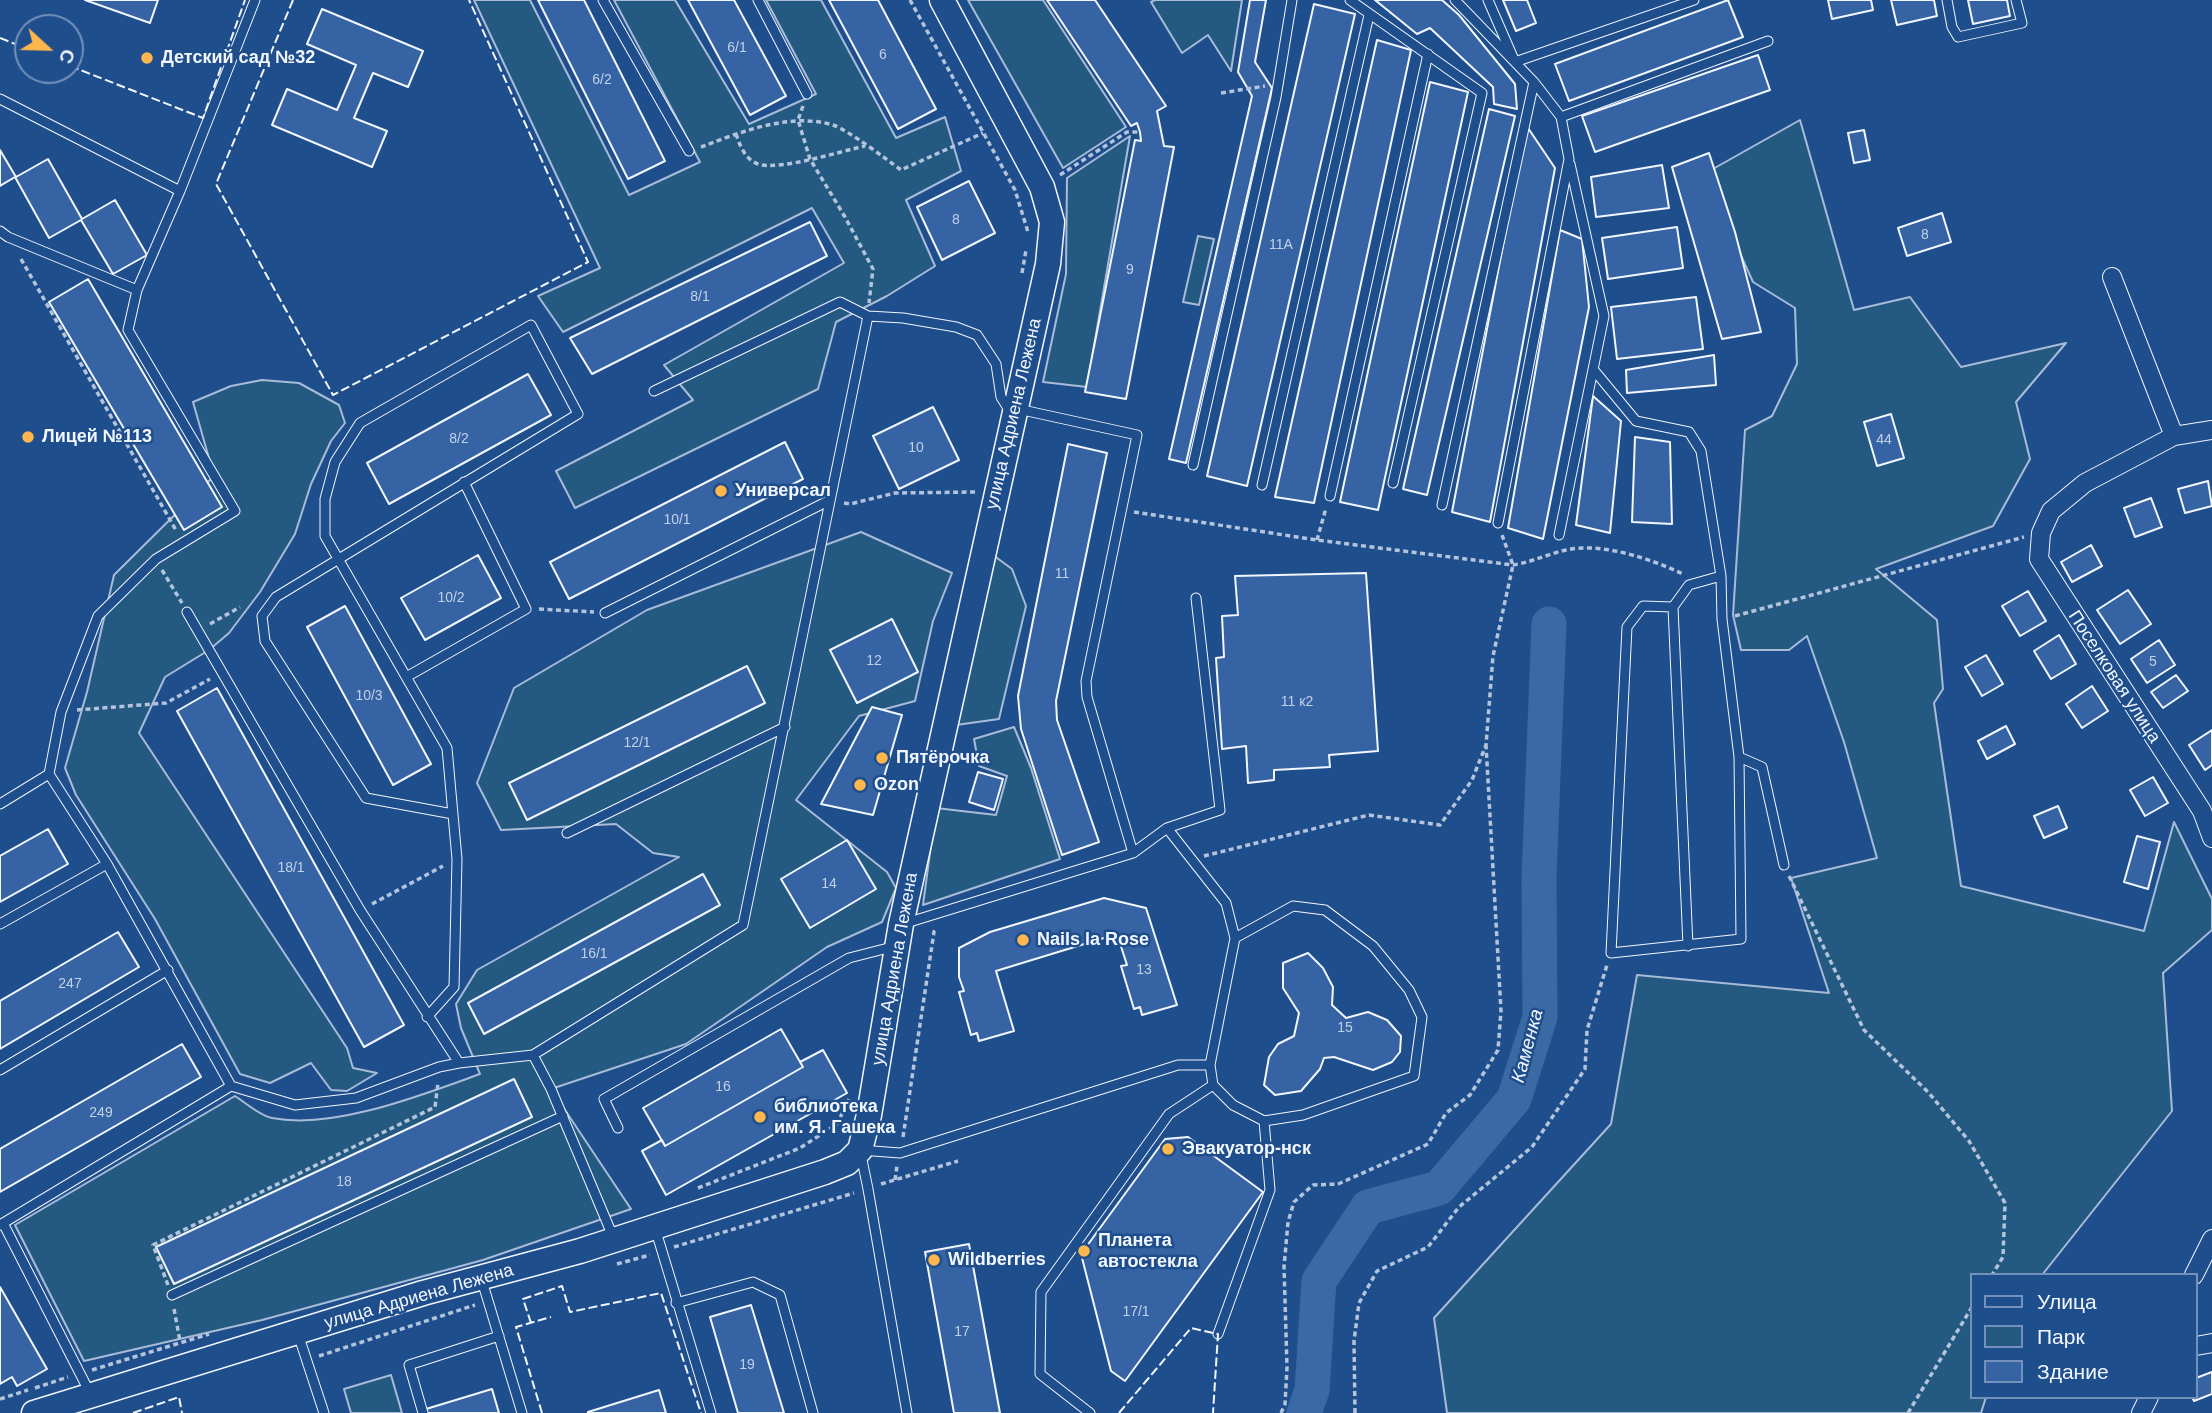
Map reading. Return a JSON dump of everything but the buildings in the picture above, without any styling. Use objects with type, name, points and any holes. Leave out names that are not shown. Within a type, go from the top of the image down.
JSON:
[{"type":"street","name":"улица Адриена Лежена","points":[[34,1413],[81,1401],[424,1293],[614,1240],[825,1172],[847,1163],[860,1150],[869,1115],[900,935],[1048,264],[1052,222],[1042,187],[942,0]]},
{"type":"street","points":[[2112,277],[2174,436],[2212,430]]},
{"type":"street","name":"Поселковая улица","points":[[2174,436],[2085,483],[2051,511],[2041,533],[2039,559],[2202,811],[2212,838]]},
{"type":"street","points":[[2195,1273],[2212,1239]]},
{"type":"lane","points":[[255,0],[180,191],[137,290],[128,330],[235,511],[156,559],[98,616],[61,712],[49,774],[107,864],[231,1086],[295,1105],[356,1098],[439,1067],[533,1055],[743,925],[868,316]]},
{"type":"lane","points":[[603,0],[689,151]]},
{"type":"lane","points":[[758,0],[807,94]]},
{"type":"lane","points":[[1193,465],[1278,85],[1292,0]]},
{"type":"lane","points":[[1350,0],[1482,93],[1393,483]]},
{"type":"lane","points":[[1455,0],[1534,82],[1561,117],[1604,316],[1559,535]]},
{"type":"lane","points":[[1488,0],[1515,62]]},
{"type":"lane","points":[[1515,62],[1694,0]]},
{"type":"lane","points":[[1947,0],[1952,27],[1958,37],[2022,23],[2016,0]]},
{"type":"lane","points":[[1262,485],[1369,15]]},
{"type":"lane","points":[[1561,117],[1768,41]]},
{"type":"lane","points":[[1330,496],[1428,54]]},
{"type":"lane","points":[[1443,505],[1534,82]]},
{"type":"lane","points":[[0,99],[180,191]]},
{"type":"lane","points":[[1498,523],[1569,159]]},
{"type":"lane","points":[[4,234],[137,290]]},
{"type":"lane","points":[[654,391],[839,302],[868,316],[903,318],[956,327],[977,335],[996,364],[1001,397],[1015,413],[1138,435],[1086,681],[1087,697],[1133,853]]},
{"type":"lane","points":[[427,1017],[454,987],[457,859],[453,814],[447,748],[408,676],[336,559],[325,536],[324,499],[335,462],[360,423],[531,325],[578,414],[336,559],[276,597],[262,616],[265,641],[366,798],[453,814]]},
{"type":"lane","points":[[1593,369],[1636,421],[1689,432],[1701,451],[1721,576],[1723,619],[1739,757],[1741,939],[1611,953],[1627,627],[1643,606],[1673,607]]},
{"type":"lane","points":[[408,676],[526,609],[464,482]]},
{"type":"lane","points":[[605,613],[830,500]]},
{"type":"lane","points":[[1688,946],[1673,607],[1689,585],[1721,576]]},
{"type":"lane","points":[[618,1128],[604,1099],[849,958],[900,935],[1133,853],[1167,828],[1220,810],[1196,598]]},
{"type":"lane","points":[[187,612],[360,910],[459,1063]]},
{"type":"lane","points":[[567,833],[785,727]]},
{"type":"lane","points":[[1739,757],[1762,767],[1784,865]]},
{"type":"lane","points":[[0,804],[49,774]]},
{"type":"lane","points":[[1167,828],[1226,902],[1235,938],[1210,1065],[1213,1085],[1233,1105],[1264,1121],[1303,1115],[1414,1076],[1422,1017],[1409,990],[1373,946],[1325,910],[1293,906],[1235,938]]},
{"type":"lane","points":[[0,924],[107,864]]},
{"type":"lane","points":[[0,1070],[167,970]]},
{"type":"lane","points":[[533,1055],[563,1116],[614,1240]]},
{"type":"lane","points":[[907,1413],[860,1150],[900,1153],[1178,1065],[1210,1065]]},
{"type":"lane","points":[[1090,1413],[1040,1374],[1041,1292],[1169,1114],[1213,1085]]},
{"type":"lane","points":[[81,1401],[2,1224],[231,1086]]},
{"type":"lane","points":[[172,1295],[563,1116]]},
{"type":"lane","points":[[1218,1334],[1270,1190],[1264,1121]]},
{"type":"lane","points":[[654,1226],[711,1413]]},
{"type":"lane","points":[[481,1278],[522,1413]]},
{"type":"lane","points":[[676,1303],[753,1282],[780,1295],[813,1413]]},
{"type":"lane","points":[[298,1332],[323,1413]]},
{"type":"lane","points":[[423,1413],[409,1366],[499,1336]]},
{"type":"path","points":[[909,0],[1015,190],[1028,233]]},
{"type":"path","points":[[1221,93],[1278,85]]},
{"type":"path","points":[[689,151],[736,134],[798,120],[835,125],[901,170],[983,133]]},
{"type":"path","points":[[798,120],[810,159],[873,269],[868,316]]},
{"type":"path","points":[[1042,187],[1127,132],[1140,132]]},
{"type":"path","points":[[736,134],[742,152],[758,164],[787,164],[865,146]]},
{"type":"path","points":[[4,234],[183,543]]},
{"type":"path","points":[[1021,274],[1026,247]]},
{"type":"path","points":[[830,500],[850,504],[895,493],[977,492]]},
{"type":"path","points":[[1317,540],[1330,496]]},
{"type":"path","points":[[1120,510],[1317,540],[1513,565],[1533,562],[1567,550],[1600,549],[1634,555],[1683,573],[1689,585]]},
{"type":"path","points":[[1281,1413],[1285,1404],[1287,1367],[1284,1267],[1288,1222],[1294,1202],[1313,1185],[1338,1184],[1428,1144],[1446,1113],[1470,1095],[1498,1050],[1501,1011],[1486,745],[1493,656],[1513,565],[1498,523]]},
{"type":"path","points":[[1723,619],[2041,533]]},
{"type":"path","points":[[156,559],[187,612]]},
{"type":"path","points":[[199,631],[240,607]]},
{"type":"path","points":[[526,609],[605,613]]},
{"type":"path","points":[[61,712],[166,703],[221,673]]},
{"type":"path","points":[[1191,859],[1368,815],[1440,825],[1472,780],[1486,745]]},
{"type":"path","points":[[360,910],[457,859]]},
{"type":"path","points":[[1784,865],[1864,1030],[1928,1092],[1969,1141],[2005,1203],[2003,1257],[1993,1273]]},
{"type":"path","points":[[902,1137],[934,932],[926,931]]},
{"type":"path","points":[[1355,1413],[1354,1341],[1359,1303],[1377,1272],[1428,1247],[1459,1208],[1532,1147],[1585,1069],[1587,1030],[1611,953]]},
{"type":"path","points":[[180,1341],[172,1295],[153,1245],[436,1107],[439,1067]]},
{"type":"path","points":[[686,1193],[800,1148],[837,1124],[852,1092]]},
{"type":"path","points":[[881,1184],[958,1161]]},
{"type":"path","points":[[895,1180],[897,1167]]},
{"type":"path","points":[[1908,1413],[1970,1310]]},
{"type":"green space","points":[[474,0],[530,0],[629,195],[700,162],[614,0],[675,0],[749,124],[816,94],[766,0],[821,0],[896,138],[945,117],[961,171],[906,200],[935,266],[887,296],[836,322],[818,389],[575,508],[556,471],[693,400],[664,365],[844,263],[812,208],[563,332],[538,296],[600,268]]},
{"type":"green space","points":[[968,0],[1043,0],[1126,127],[1063,168]]},
{"type":"green space","points":[[1242,0],[1231,71],[1208,35],[1182,53],[1151,2]]},
{"type":"green space","points":[[1800,120],[1854,310],[1910,297],[1961,367],[2066,343],[2016,402],[2030,459],[1993,526],[1876,569],[1937,620],[1943,689],[1934,703],[1961,886],[2144,931],[2174,822],[2212,899],[2212,930],[2163,973],[2172,1111],[2044,1273],[1970,1273],[1970,1399],[1985,1399],[1981,1413],[1447,1413],[1434,1318],[1611,1124],[1637,975],[1829,993],[1791,878],[1877,858],[1844,742],[1807,636],[1789,650],[1741,650],[1733,615],[1745,430],[1772,416],[1797,364],[1795,308],[1753,282],[1704,174]]},
{"type":"green space","points":[[1130,136],[1087,387],[1043,382],[1066,274],[1067,178]]},
{"type":"green space","points":[[1198,236],[1214,239],[1199,305],[1183,302]]},
{"type":"green space","points":[[262,380],[299,383],[339,405],[345,423],[331,441],[311,484],[295,534],[260,592],[229,633],[209,650],[165,677],[139,733],[347,1048],[353,1068],[377,1073],[347,1091],[331,1090],[311,1063],[270,1083],[240,1074],[155,919],[76,795],[65,768],[87,692],[114,575],[214,476],[193,402],[231,386]]},
{"type":"green space","points":[[861,532],[952,573],[933,621],[915,701],[859,716],[796,800],[887,872],[896,888],[882,922],[827,947],[686,1044],[551,1089],[631,1209],[483,1260],[262,1320],[84,1361],[15,1225],[235,1096],[267,1117],[322,1119],[377,1108],[480,1074],[461,1028],[456,1004],[477,970],[679,857],[653,853],[616,824],[501,830],[477,783],[514,688],[647,610]]},
{"type":"green space","points":[[993,555],[1012,569],[1026,606],[999,719],[956,725]]},
{"type":"green space","points":[[1014,727],[1031,768],[1060,859],[923,905],[936,808],[996,815],[1007,776],[979,766],[974,739]]},
{"type":"green space","points":[[391,1375],[402,1413],[351,1413],[344,1389]]},
{"type":"waterway","name":"Каменка","points":[[1304,1413],[1312,1390],[1319,1281],[1368,1207],[1439,1188],[1514,1099],[1540,1017],[1539,877],[1549,624]]},
{"type":"fence","points":[[84,71],[203,118],[245,0]]},
{"type":"fence","points":[[293,0],[216,184],[333,395],[588,262],[469,0]]},
{"type":"fence","points":[[0,38],[14,44]]},
{"type":"fence","points":[[531,1323],[523,1299],[562,1286],[570,1312],[661,1293],[701,1413]]},
{"type":"fence","points":[[542,1413],[516,1327],[551,1317]]},
{"type":"fence","points":[[1119,1413],[1191,1328],[1218,1334],[1213,1413]]},
{"type":"fence","points":[[133,1413],[179,1397],[182,1413]]},
{"type":"place","name":"Детский сад №32","points":[[147,58]]},
{"type":"place","name":"Лицей №113","points":[[28,437]]},
{"type":"place","name":"Универсал","points":[[721,491]]},
{"type":"place","name":"Пятёрочка","points":[[882,758]]},
{"type":"place","name":"Ozon","points":[[860,785]]},
{"type":"place","name":"Nails la Rose","points":[[1023,940]]},
{"type":"place","name":"библиотека им. Я. Гашека","points":[[760,1117]]},
{"type":"place","name":"Эвакуатор-нск","points":[[1168,1149]]},
{"type":"place","name":"Планета автостекла","points":[[1084,1251]]},
{"type":"place","name":"Wildberries","points":[[934,1260]]}]
